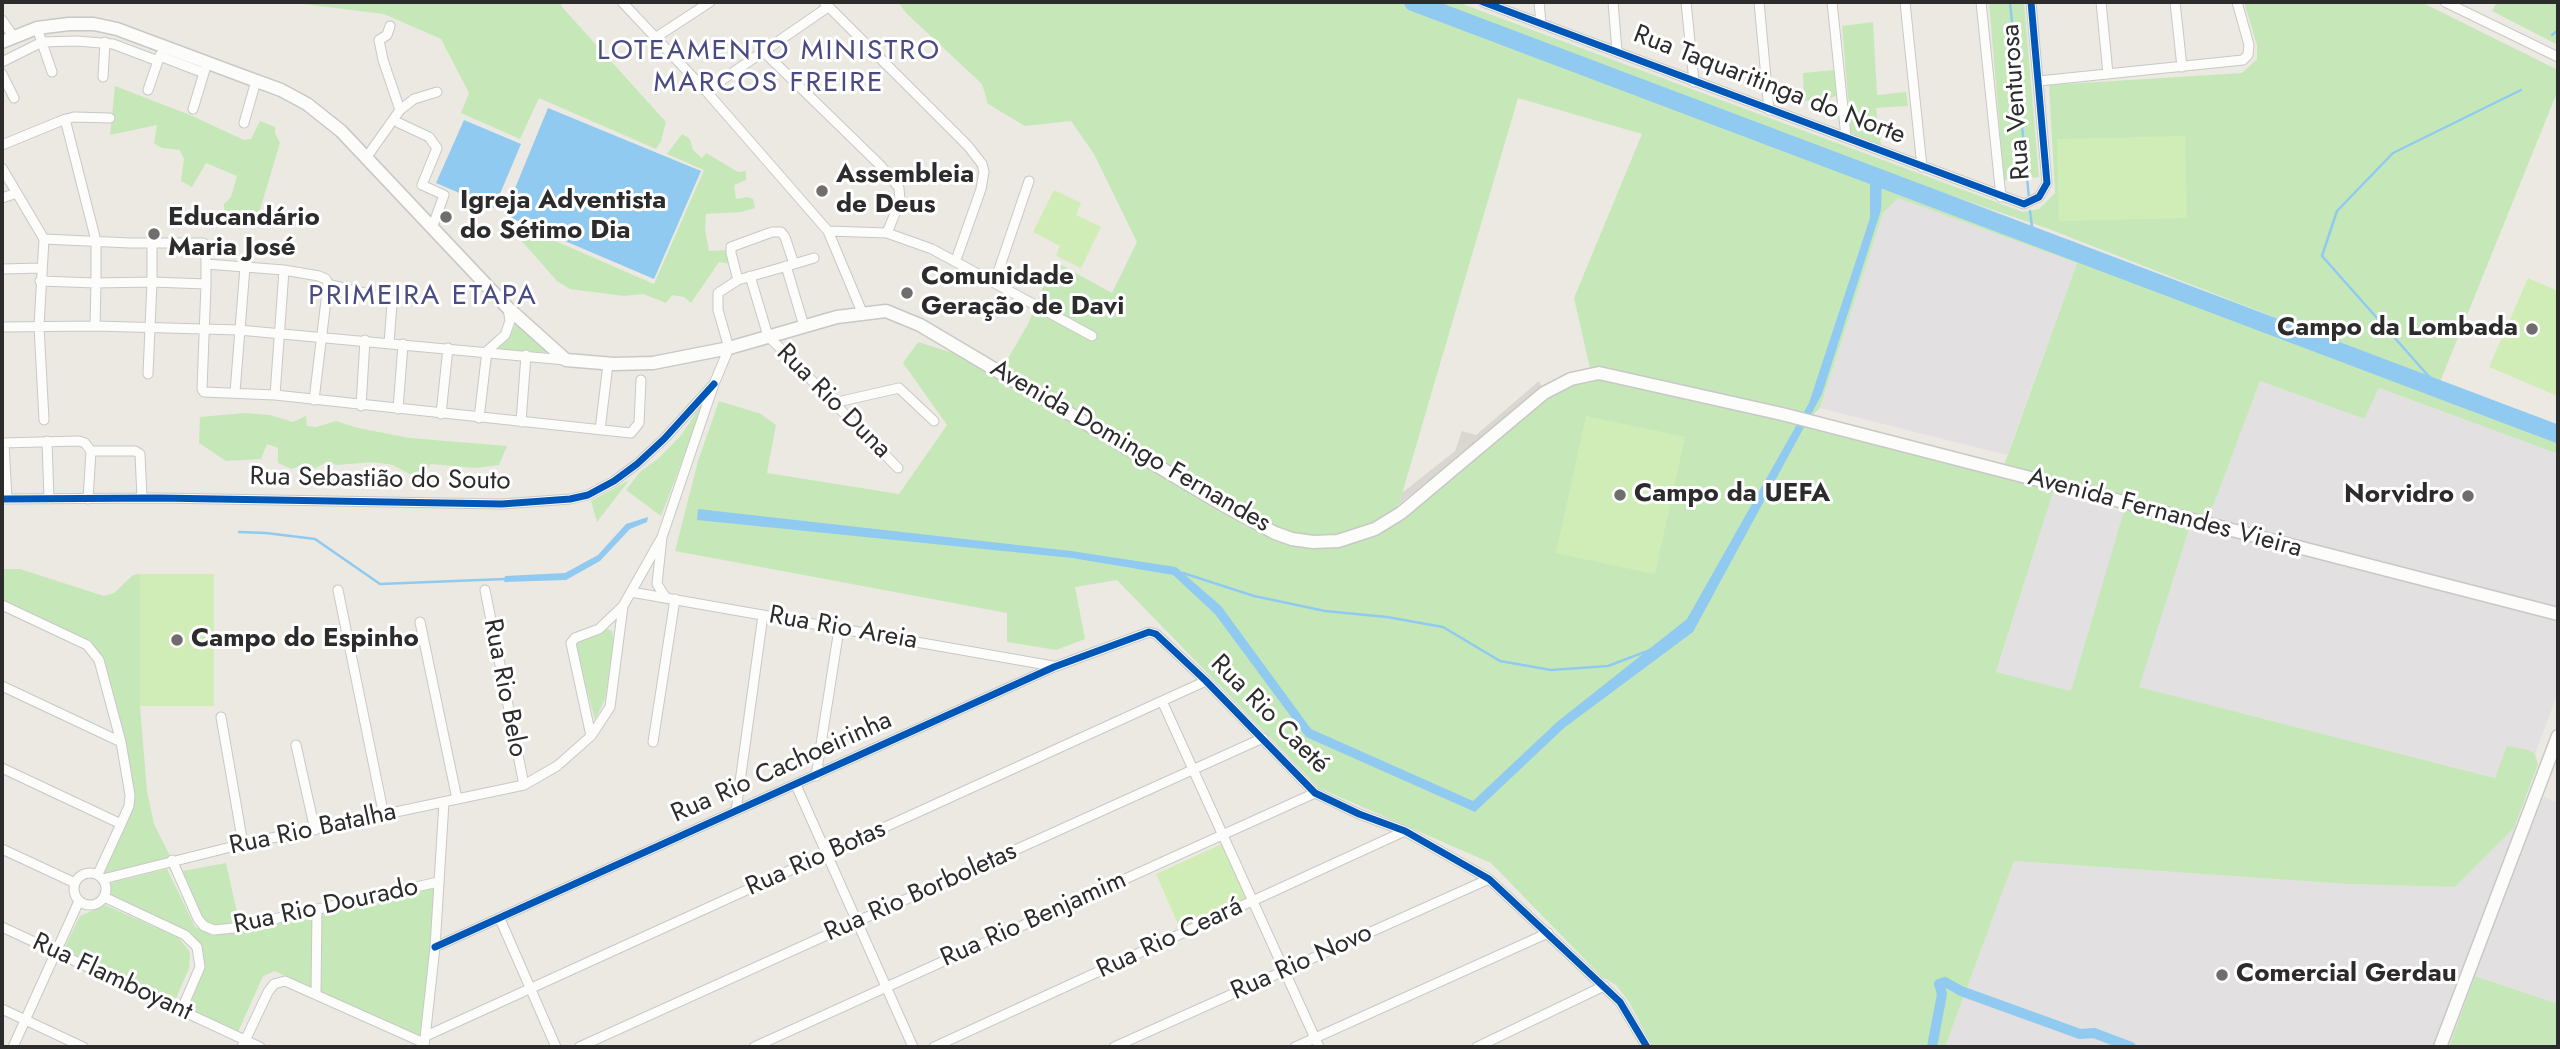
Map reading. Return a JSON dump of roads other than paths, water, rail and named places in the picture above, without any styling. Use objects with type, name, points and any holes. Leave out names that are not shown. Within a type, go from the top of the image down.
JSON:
[{"type":"main road","points":[[8,39],[37,28],[94,24],[117,29],[160,55],[256,81],[307,104],[325,117],[508,309],[566,360],[653,363],[729,348],[768,336]]},
{"type":"main road","name":"Avenida Domingo Fernandes","points":[[768,336],[862,312],[887,312],[920,325],[1260,526],[1292,539],[1313,542],[1354,538],[1401,513],[1544,393],[1585,374],[1599,373],[1782,414]]},
{"type":"main road","name":"Avenida Fernandes Vieira","points":[[1782,414],[2555,616]]},
{"type":"main road","points":[[2440,1047],[2558,736]]},
{"type":"street","points":[[622,2],[706,91],[828,231],[862,312]]},
{"type":"street","points":[[655,38],[710,2]]},
{"type":"street","name":"Rua Taquaritinga do Norte","points":[[1483,2],[2001,197],[2024,204],[2039,197]]},
{"type":"street","points":[[1539,2],[1541,23]]},
{"type":"street","points":[[1613,2],[1617,51]]},
{"type":"street","points":[[1686,2],[1694,82]]},
{"type":"street","points":[[1759,2],[1769,110]]},
{"type":"street","points":[[1832,2],[1846,137]]},
{"type":"street","points":[[1905,2],[1922,167]]},
{"type":"street","name":"Rua Venturosa","points":[[1980,2],[2001,197]]},
{"type":"street","name":"Rua Venturosa","points":[[2031,2],[2047,183],[2039,197]]},
{"type":"street","points":[[2101,2],[2108,74]]},
{"type":"street","points":[[2175,2],[2182,67]]},
{"type":"street","points":[[2039,81],[2243,60],[2249,51],[2237,2]]},
{"type":"street","points":[[2445,2],[2558,57]]},
{"type":"street","points":[[706,91],[764,52],[826,4],[968,146],[982,164],[984,172],[981,189],[956,260]]},
{"type":"street","points":[[2,20],[8,39]]},
{"type":"street","points":[[390,26],[387,35],[379,40],[400,110]]},
{"type":"street","points":[[37,28],[52,72]]},
{"type":"street","points":[[2,62],[42,42],[105,42],[160,55],[148,90]]},
{"type":"street","points":[[103,76],[105,42]]},
{"type":"street","points":[[764,52],[881,166],[899,188],[900,201],[887,233]]},
{"type":"street","points":[[193,109],[206,68]]},
{"type":"street","points":[[2,74],[14,98]]},
{"type":"street","points":[[244,123],[256,81]]},
{"type":"street","points":[[366,159],[400,110],[414,99],[437,92]]},
{"type":"street","points":[[2,145],[65,119],[110,118]]},
{"type":"street","points":[[65,119],[96,241],[95,326]]},
{"type":"street","points":[[398,122],[429,137],[437,148],[422,185],[444,195],[432,228]]},
{"type":"street","points":[[2,168],[44,239],[39,327],[44,420]]},
{"type":"street","points":[[995,281],[1029,181]]},
{"type":"street","points":[[2,198],[17,193]]},
{"type":"street","points":[[738,280],[731,247],[776,231],[783,235],[804,326]]},
{"type":"street","points":[[828,231],[887,233],[956,260],[1092,336]]},
{"type":"street","points":[[44,239],[205,244],[202,390],[206,392],[275,395],[631,433],[639,424],[641,380]]},
{"type":"street","points":[[148,374],[152,244]]},
{"type":"street","points":[[653,742],[670,599],[657,584],[662,537],[714,384],[729,348],[716,298],[719,290],[738,280],[814,258]]},
{"type":"street","points":[[206,264],[320,276],[328,284],[390,299],[392,304],[389,343]]},
{"type":"street","points":[[235,392],[245,267]]},
{"type":"street","points":[[2,269],[41,268]]},
{"type":"street","points":[[275,395],[284,271]]},
{"type":"street","points":[[750,276],[768,336]]},
{"type":"street","points":[[40,281],[206,284]]},
{"type":"street","points":[[314,400],[328,284]]},
{"type":"street","points":[[479,418],[487,351],[505,335],[510,321],[508,309]]},
{"type":"street","points":[[2,327],[95,326],[239,330],[566,360]]},
{"type":"street","name":"Rua Rio Duna","points":[[768,336],[898,468]]},
{"type":"street","points":[[361,405],[365,340]]},
{"type":"street","points":[[398,409],[403,344]]},
{"type":"street","points":[[441,414],[448,348]]},
{"type":"street","points":[[521,422],[526,355]]},
{"type":"street","points":[[600,430],[608,363]]},
{"type":"street","name":"Rua Sebastião do Souto","points":[[5,499],[142,498],[502,504],[570,499],[589,495],[637,464],[664,439],[714,384]]},
{"type":"street","points":[[833,403],[899,388],[934,421]]},
{"type":"street","points":[[5,499],[3,443],[79,440],[85,443],[90,451],[89,499]]},
{"type":"street","points":[[47,441],[49,499]]},
{"type":"street","points":[[90,451],[135,451],[140,454],[142,498]]},
{"type":"street","points":[[591,736],[571,643],[575,638],[600,629],[624,606],[662,537]]},
{"type":"street","points":[[338,590],[384,816]]},
{"type":"street","name":"Rua Rio Belo","points":[[485,590],[524,785]]},
{"type":"street","name":"Rua Rio Areia","points":[[631,592],[1054,667]]},
{"type":"street","points":[[2,606],[87,645],[99,660],[121,742],[130,795],[129,806],[100,876],[106,888],[104,897],[98,903],[90,905],[79,901],[74,893],[77,878],[87,873],[100,876]]},
{"type":"street","name":"Rua Rio Batalha","points":[[100,876],[524,785],[567,759],[591,736],[610,707],[624,606]]},
{"type":"street","points":[[736,811],[763,615]]},
{"type":"street","points":[[420,622],[457,799]]},
{"type":"street","points":[[816,776],[839,629]]},
{"type":"street","name":"Rua Rio Cachoeirinha","points":[[435,947],[1054,667],[1149,632]]},
{"type":"street","name":"Rua Rio Caeté","points":[[1149,632],[1156,634],[1206,681],[1315,793],[1359,814],[1405,831],[1489,879],[1620,1002],[1647,1047]]},
{"type":"street","name":"Rua Rio Botas","points":[[425,1042],[530,989],[1206,681]]},
{"type":"street","points":[[2,686],[121,742]]},
{"type":"street","points":[[1162,701],[1317,1043]]},
{"type":"street","points":[[221,717],[243,844]]},
{"type":"street","name":"Rua Rio Borboletas","points":[[579,1047],[1263,738]]},
{"type":"street","points":[[296,745],[314,830]]},
{"type":"street","points":[[2,768],[121,824]]},
{"type":"street","points":[[796,785],[913,1047]]},
{"type":"street","name":"Rua Rio Benjamim","points":[[754,1047],[1315,793]]},
{"type":"street","points":[[244,1044],[274,984],[285,981],[425,1042],[435,947],[444,802]]},
{"type":"street","name":"Rua Rio Ceará","points":[[934,1047],[1405,831]]},
{"type":"street","points":[[2,849],[75,883]]},
{"type":"street","name":"Rua Rio Dourado","points":[[173,860],[198,919],[209,929],[225,930],[438,882]]},
{"type":"street","name":"Rua Rio Novo","points":[[1114,1047],[1489,879]]},
{"type":"street","points":[[104,897],[185,934],[197,947],[200,967],[181,1011]]},
{"type":"street","points":[[13,1047],[79,901]]},
{"type":"street","points":[[316,995],[317,909]]},
{"type":"street","points":[[500,919],[556,1047]]},
{"type":"street","name":"Rua Flamboyant","points":[[2,927],[181,1011],[244,1044],[260,1047]]},
{"type":"street","points":[[1295,1047],[1317,1043],[1548,933]]},
{"type":"street","points":[[1477,1047],[1604,986]]},
{"type":"street","points":[[2,1009],[83,1047]]},
{"type":"water","points":[[548,108],[701,171],[654,279],[504,215]]},
{"type":"water","points":[[464,120],[521,144],[494,208],[436,183]]},
{"type":"water","points":[[1870,174],[1882,178],[1881,210],[1822,394],[1693,632],[1564,728],[1475,812],[1306,737],[1215,614],[1173,575],[1072,558],[697,520],[698,509],[1071,551],[1176,567],[1221,606],[1311,729],[1473,801],[1557,722],[1687,619],[1809,403],[1870,218]]},
{"type":"water","points":[[648,517],[647,522],[630,529],[600,561],[566,580],[504,582],[505,576],[565,573],[598,555],[626,524]]},
{"type":"waterway","points":[[1413,2],[2558,434]]},
{"type":"waterway","points":[[2010,2],[2029,198]]},
{"type":"waterway","points":[[2552,35],[2558,30]]},
{"type":"waterway","points":[[2440,389],[2322,256],[2337,211],[2393,153],[2521,90]]},
{"type":"waterway","points":[[2030,211],[2033,235]]},
{"type":"waterway","points":[[239,532],[315,539],[380,584],[505,579]]},
{"type":"waterway","points":[[1183,573],[1254,596],[1325,611],[1387,617],[1443,627],[1500,661],[1551,670],[1608,666],[1650,650]]},
{"type":"waterway","points":[[1932,1047],[1942,994],[1939,984],[1945,982],[1961,991],[2080,1034],[2094,1033],[2131,1047]]},
{"type":"place","name":"Assembleia de Deus","points":[[822,191]]},
{"type":"place","name":"Igreja Adventista do Sétimo Dia","points":[[446,217]]},
{"type":"place","name":"Educandário Maria José","points":[[154,234]]},
{"type":"place","name":"Comunidade Geração de Davi","points":[[907,293]]},
{"type":"place","name":"Campo da Lombada","points":[[2532,329]]},
{"type":"place","name":"Campo da UEFA","points":[[1620,495]]},
{"type":"place","name":"Norvidro","points":[[2468,496]]},
{"type":"place","name":"Campo do Espinho","points":[[177,640]]},
{"type":"place","name":"Comercial Gerdau","points":[[2222,975]]},
{"type":"district","name":"LOTEAMENTO MINISTRO MARCOS FREIRE","points":[[769,68]]},
{"type":"district","name":"PRIMEIRA ETAPA","points":[[423,297]]}]
